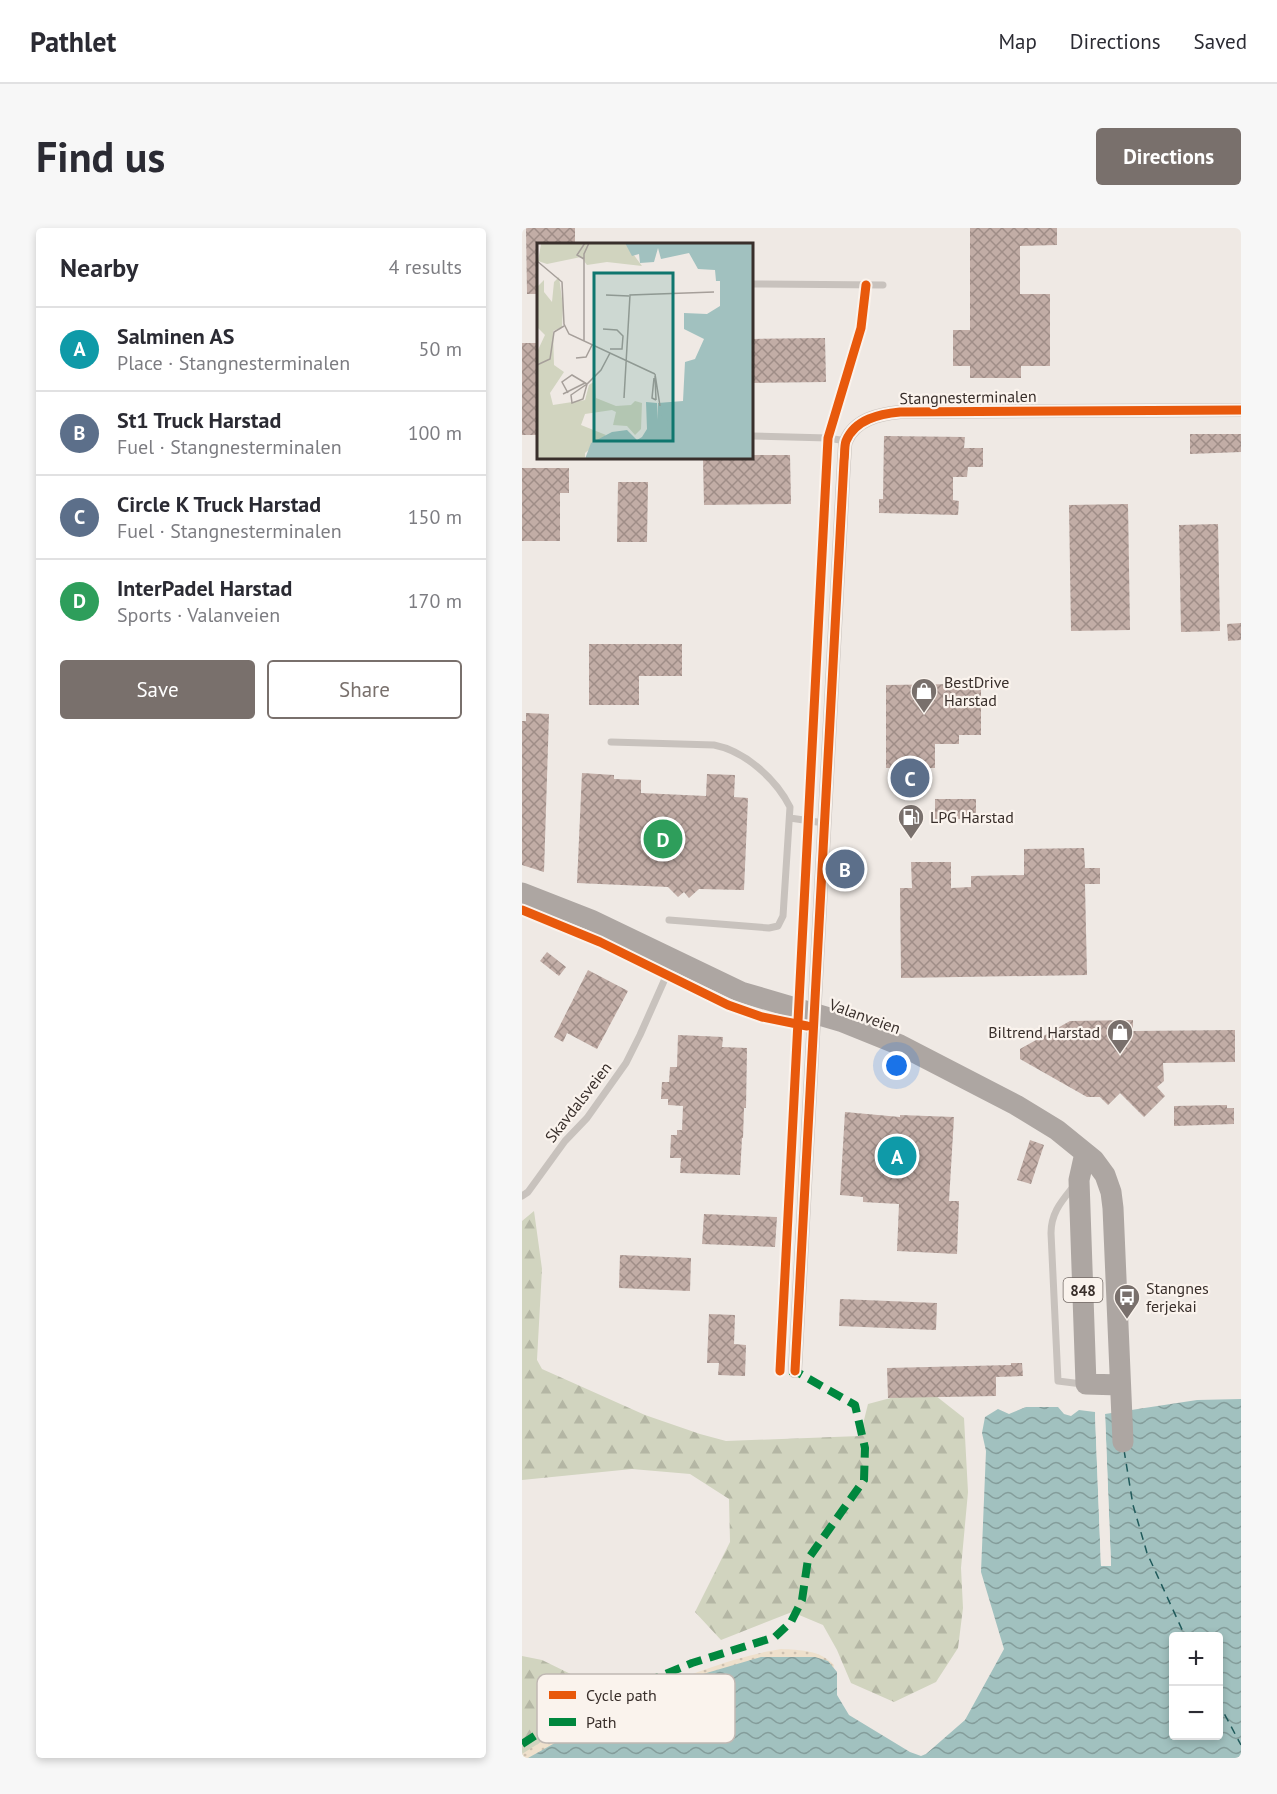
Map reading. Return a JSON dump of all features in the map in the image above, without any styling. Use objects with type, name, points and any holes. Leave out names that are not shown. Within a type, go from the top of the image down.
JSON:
[{"type":"main road","name":"Valanveien","points":[[522,893],[591,920],[741,992],[873,1034],[930,1060],[1058,1130],[1085,1153]]},
{"type":"main road","name":"848","points":[[1086,1384],[1079,1180],[1085,1153],[1105,1174],[1111,1192],[1123,1442]]},
{"type":"main road","points":[[1086,1384],[1120,1394]]},
{"type":"street","name":"Stangnesterminalen","points":[[846,441],[856,426],[867,418],[884,413],[1241,410]]},
{"type":"street","points":[[795,1371],[846,441]]},
{"type":"lane","points":[[753,284],[883,285]]},
{"type":"lane","points":[[753,436],[828,438],[846,441]]},
{"type":"lane","points":[[610,742],[714,745],[730,748],[752,763],[782,791],[790,807],[783,916],[778,926],[768,928],[669,920]]},
{"type":"lane","points":[[790,818],[824,823]]},
{"type":"lane","name":"Skavdalsveien","points":[[525,1194],[565,1141],[587,1118],[626,1063],[673,960]]},
{"type":"lane","points":[[1079,1180],[1055,1209],[1051,1221],[1051,1233],[1058,1382],[1086,1384]]},
{"type":"green space","points":[[534,1211],[542,1269],[537,1360],[542,1369],[645,1415],[726,1441],[860,1436],[868,1404],[898,1396],[936,1396],[964,1418],[968,1492],[961,1568],[963,1608],[958,1648],[936,1682],[894,1702],[851,1683],[823,1625],[792,1612],[721,1640],[695,1612],[730,1542],[729,1499],[690,1474],[632,1469],[522,1480],[522,1221]]},
{"type":"green space","points":[[522,1656],[542,1660],[571,1674],[537,1674],[537,1743],[553,1743],[522,1758]]},
{"type":"sand","points":[[781,1649],[816,1654],[834,1665],[832,1681],[735,1709],[735,1674],[694,1674],[749,1656]]},
{"type":"sand","points":[[540,1743],[615,1743],[563,1758],[522,1758],[522,1754]]},
{"type":"water","points":[[1241,1399],[1241,1758],[528,1758],[555,1743],[735,1743],[735,1674],[703,1674],[761,1657],[815,1657],[828,1661],[837,1672],[837,1695],[849,1715],[910,1752],[921,1756],[926,1754],[965,1720],[1004,1649],[981,1572],[986,1451],[982,1433],[985,1417],[998,1409],[1009,1414],[1026,1407],[1058,1407],[1064,1414],[1071,1416],[1079,1410],[1095,1412],[1101,1566],[1111,1566],[1105,1414],[1197,1400]]},
{"type":"pier","points":[[1098,1413],[1104,1563],[1108,1563],[1102,1414],[1105,1413],[1111,1565],[1101,1566],[1095,1414]]},
{"type":"building","points":[[526,228],[575,228],[575,243],[537,243],[537,294],[527,294]]},
{"type":"building","points":[[970,228],[1057,228],[1057,245],[1020,246],[1020,294],[1050,294],[1050,366],[1021,366],[1021,378],[970,378],[970,366],[953,366],[953,330],[970,330]]},
{"type":"building","points":[[825,338],[826,382],[753,383],[753,339]]},
{"type":"building","points":[[522,343],[537,343],[537,435],[522,435]]},
{"type":"building","points":[[1190,434],[1241,434],[1241,452],[1190,454]]},
{"type":"building","points":[[884,436],[965,437],[964,448],[983,448],[983,467],[968,467],[967,477],[953,477],[953,500],[959,501],[958,515],[879,513],[879,499],[883,499]]},
{"type":"building","points":[[753,455],[790,455],[791,504],[704,505],[703,459],[753,459]]},
{"type":"building","points":[[522,468],[569,468],[569,493],[560,493],[560,541],[522,541]]},
{"type":"building","points":[[618,482],[648,482],[647,542],[617,542]]},
{"type":"building","points":[[1128,504],[1130,630],[1071,631],[1069,505]]},
{"type":"building","points":[[1218,524],[1220,631],[1181,632],[1179,525]]},
{"type":"building","points":[[1241,623],[1241,640],[1228,641],[1227,624]]},
{"type":"building","points":[[589,644],[682,644],[682,676],[639,676],[639,705],[589,705]]},
{"type":"building","points":[[958,684],[958,686],[981,686],[981,735],[959,735],[959,744],[935,744],[935,768],[886,768],[886,685]]},
{"type":"building","points":[[526,713],[549,714],[544,872],[522,865],[522,721],[526,721]]},
{"type":"building","points":[[582,773],[614,775],[614,779],[641,780],[641,793],[706,796],[707,774],[735,775],[734,797],[748,798],[744,890],[699,889],[689,898],[684,892],[678,897],[668,887],[577,883]]},
{"type":"building","points":[[935,799],[976,799],[976,819],[935,819]]},
{"type":"building","points":[[1084,848],[1085,868],[1100,868],[1100,884],[1085,884],[1087,975],[901,978],[900,888],[912,888],[911,862],[951,862],[951,888],[971,887],[971,876],[1024,875],[1024,849]]},
{"type":"building","points":[[547,952],[566,967],[559,976],[540,961]]},
{"type":"building","points":[[588,970],[628,991],[597,1049],[567,1033],[563,1042],[554,1037]]},
{"type":"building","points":[[1133,1020],[1133,1031],[1235,1030],[1235,1062],[1163,1063],[1164,1081],[1157,1087],[1165,1096],[1144,1117],[1120,1093],[1108,1105],[1100,1097],[1087,1097],[1020,1059],[1020,1049],[1070,1021]]},
{"type":"building","points":[[678,1035],[723,1037],[722,1047],[747,1048],[746,1108],[744,1108],[740,1175],[680,1173],[681,1158],[670,1158],[671,1135],[677,1135],[677,1130],[682,1130],[683,1106],[668,1105],[668,1099],[661,1099],[662,1082],[669,1082],[670,1067],[677,1067]]},
{"type":"building","points":[[1227,1105],[1227,1108],[1234,1108],[1234,1124],[1174,1126],[1174,1106]]},
{"type":"building","points":[[845,1112],[900,1117],[900,1115],[954,1117],[949,1201],[959,1201],[957,1254],[897,1251],[899,1204],[863,1202],[863,1197],[840,1195]]},
{"type":"building","points":[[1030,1140],[1044,1145],[1031,1184],[1017,1180]]},
{"type":"building","points":[[704,1214],[777,1217],[775,1247],[702,1244]]},
{"type":"building","points":[[620,1255],[691,1258],[690,1291],[619,1288]]},
{"type":"building","points":[[840,1299],[937,1303],[936,1330],[839,1326]]},
{"type":"building","points":[[709,1314],[735,1315],[734,1344],[746,1345],[745,1376],[718,1375],[719,1363],[707,1363]]},
{"type":"building","points":[[1011,1363],[1022,1363],[1023,1376],[996,1377],[996,1396],[888,1398],[887,1368],[1011,1365]]},
{"type":"ferry route","points":[[1124,1450],[1133,1505],[1147,1553],[1183,1632]]},
{"type":"ferry route","points":[[1223,1711],[1241,1745]]},
{"type":"marked path","points":[[665,1674],[692,1663],[775,1637],[791,1622],[802,1600],[808,1559],[864,1480],[865,1448],[855,1405],[795,1371],[789,1371]]},
{"type":"marked path","points":[[522,1744],[537,1735]]},
{"type":"cycle path","points":[[780,1371],[828,438],[861,328],[866,285]]},
{"type":"cycle path","points":[[795,1371],[846,441],[855,427],[869,419],[900,412],[1241,410]]},
{"type":"cycle path","points":[[522,910],[600,942],[728,1005],[762,1017],[807,1026]]},
{"type":"place","name":"BestDrive Harstad","points":[[924,714]]},
{"type":"place","name":"Circle K Truck Harstad","points":[[910,778]]},
{"type":"place","name":"InterPadel Harstad","points":[[663,839]]},
{"type":"place","name":"LPG Harstad","points":[[911,840]]},
{"type":"place","name":"St1 Truck Harstad","points":[[845,869]]},
{"type":"place","name":"Biltrend Harstad","points":[[1120,1055]]},
{"type":"place","name":"Salminen AS","points":[[897,1156]]},
{"type":"place","name":"Stangnes ferjekai","points":[[1127,1320]]}]
